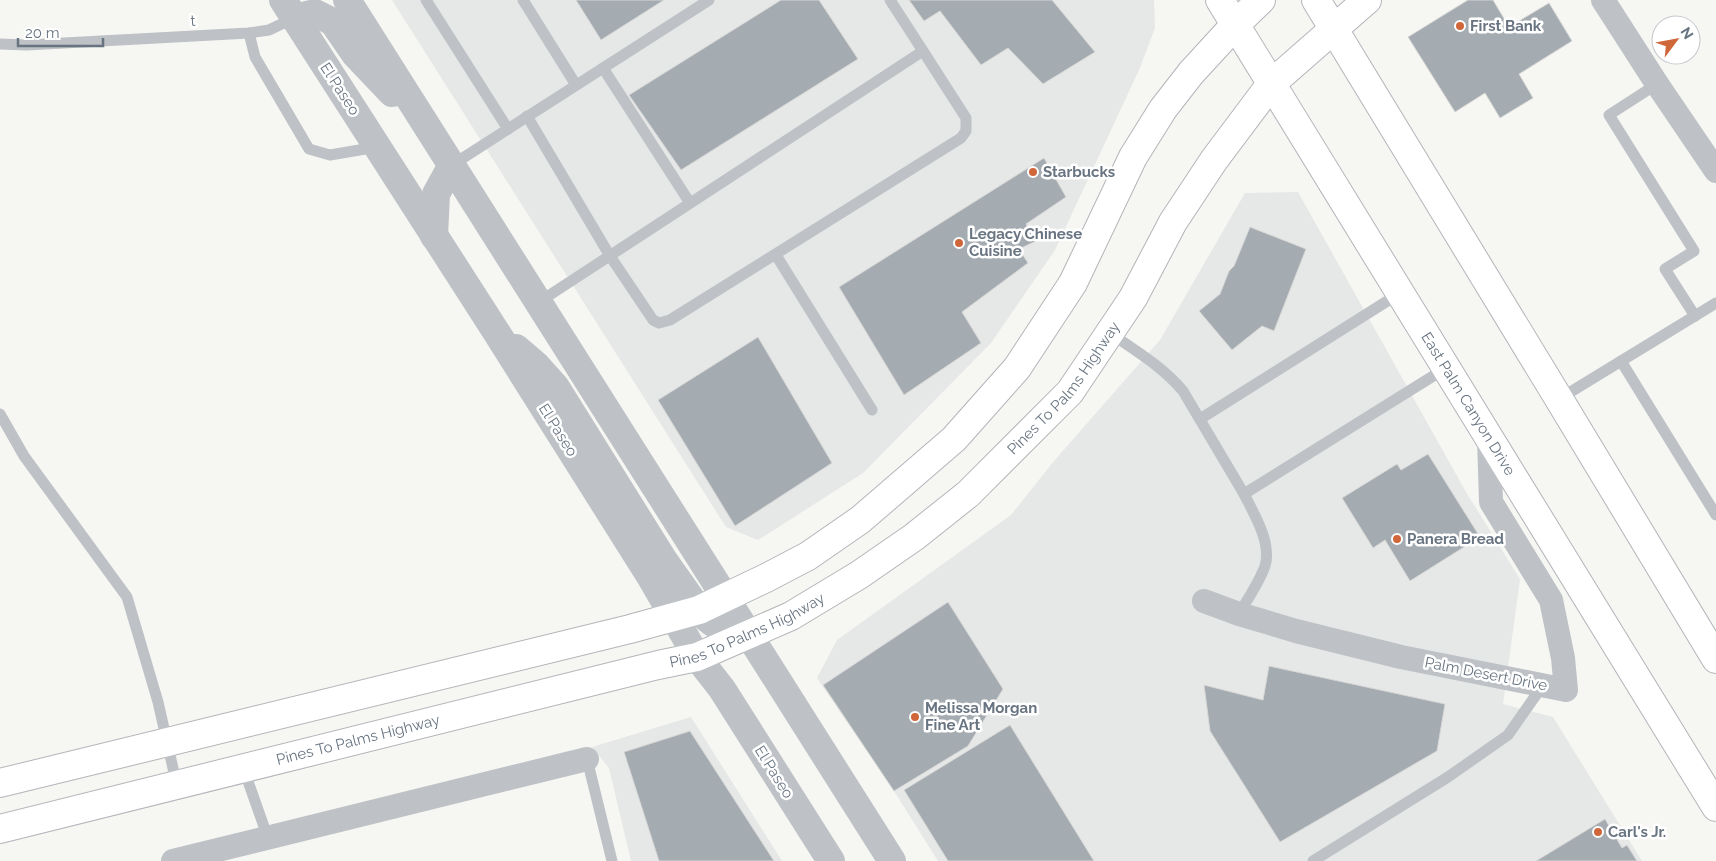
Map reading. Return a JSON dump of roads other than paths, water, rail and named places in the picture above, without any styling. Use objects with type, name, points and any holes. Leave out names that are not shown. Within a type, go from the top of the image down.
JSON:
[{"type":"main road","name":"East Palm Canyon Drive","points":[[1220,0],[1716,807]]},
{"type":"main road","points":[[0,783],[630,629],[686,613],[726,597],[808,556],[860,520],[954,439],[1017,368],[1073,283],[1133,157],[1163,109],[1191,73],[1261,0]]},
{"type":"main road","points":[[1316,0],[1560,399],[1716,659]]},
{"type":"main road","name":"Pines To Palms Highway","points":[[0,830],[658,665],[697,657],[791,616],[859,576],[914,537],[968,494],[1070,392],[1133,298],[1173,222],[1214,160],[1271,84],[1367,0]]},
{"type":"street","points":[[347,0],[726,597],[746,636],[773,671],[892,861]]},
{"type":"street","points":[[1603,0],[1716,171]]},
{"type":"street","points":[[289,9],[315,13],[332,22],[355,54],[393,94],[421,136],[430,146],[448,159]]},
{"type":"street","name":"El Paseo","points":[[289,9],[483,312],[522,355],[538,366],[555,386],[663,559],[686,613],[697,657],[722,689],[831,861]]},
{"type":"street","points":[[434,236],[436,194],[448,159]]},
{"type":"street","name":"Palm Desert Drive","points":[[1204,601],[1239,614],[1296,631],[1401,657],[1554,688],[1563,658],[1551,600],[1491,502],[1489,438]]},
{"type":"street","points":[[686,613],[704,615],[727,632],[746,636]]},
{"type":"street","points":[[173,861],[210,856],[268,838],[587,759]]},
{"type":"lane","points":[[426,0],[508,130]]},
{"type":"lane","points":[[522,0],[576,85]]},
{"type":"lane","points":[[448,159],[508,130],[709,0]]},
{"type":"lane","points":[[527,116],[610,256],[653,320],[659,323],[670,320],[961,138],[966,131],[966,118],[890,0]]},
{"type":"lane","name":"t","points":[[0,44],[27,45],[249,33],[269,30],[289,9]]},
{"type":"lane","points":[[249,33],[255,57],[309,149],[330,155],[377,147]]},
{"type":"lane","points":[[539,302],[924,52]]},
{"type":"lane","points":[[603,68],[690,203]]},
{"type":"lane","points":[[1657,84],[1609,114],[1694,251],[1665,269],[1695,316]]},
{"type":"lane","points":[[776,255],[872,410]]},
{"type":"lane","points":[[1200,419],[1400,293]]},
{"type":"lane","points":[[1560,399],[1716,303]]},
{"type":"lane","points":[[1110,333],[1159,367],[1183,391],[1244,494],[1261,530],[1267,556],[1265,567],[1239,614]]},
{"type":"lane","points":[[1621,361],[1716,515]]},
{"type":"lane","points":[[1244,494],[1446,368]]},
{"type":"lane","points":[[0,414],[24,456],[127,596],[158,702],[177,786]]},
{"type":"lane","points":[[1313,861],[1448,777],[1508,735],[1554,688]]},
{"type":"lane","points":[[587,759],[612,861]]},
{"type":"lane","points":[[244,770],[268,838]]},
{"type":"place","name":"First Bank","points":[[1460,26]]},
{"type":"place","name":"Starbucks","points":[[1033,172]]},
{"type":"place","name":"Legacy Chinese Cuisine","points":[[959,243]]},
{"type":"place","name":"Panera Bread","points":[[1397,539]]},
{"type":"place","name":"Melissa Morgan Fine Art","points":[[915,717]]},
{"type":"place","name":"Carl's Jr.","points":[[1598,832]]}]
